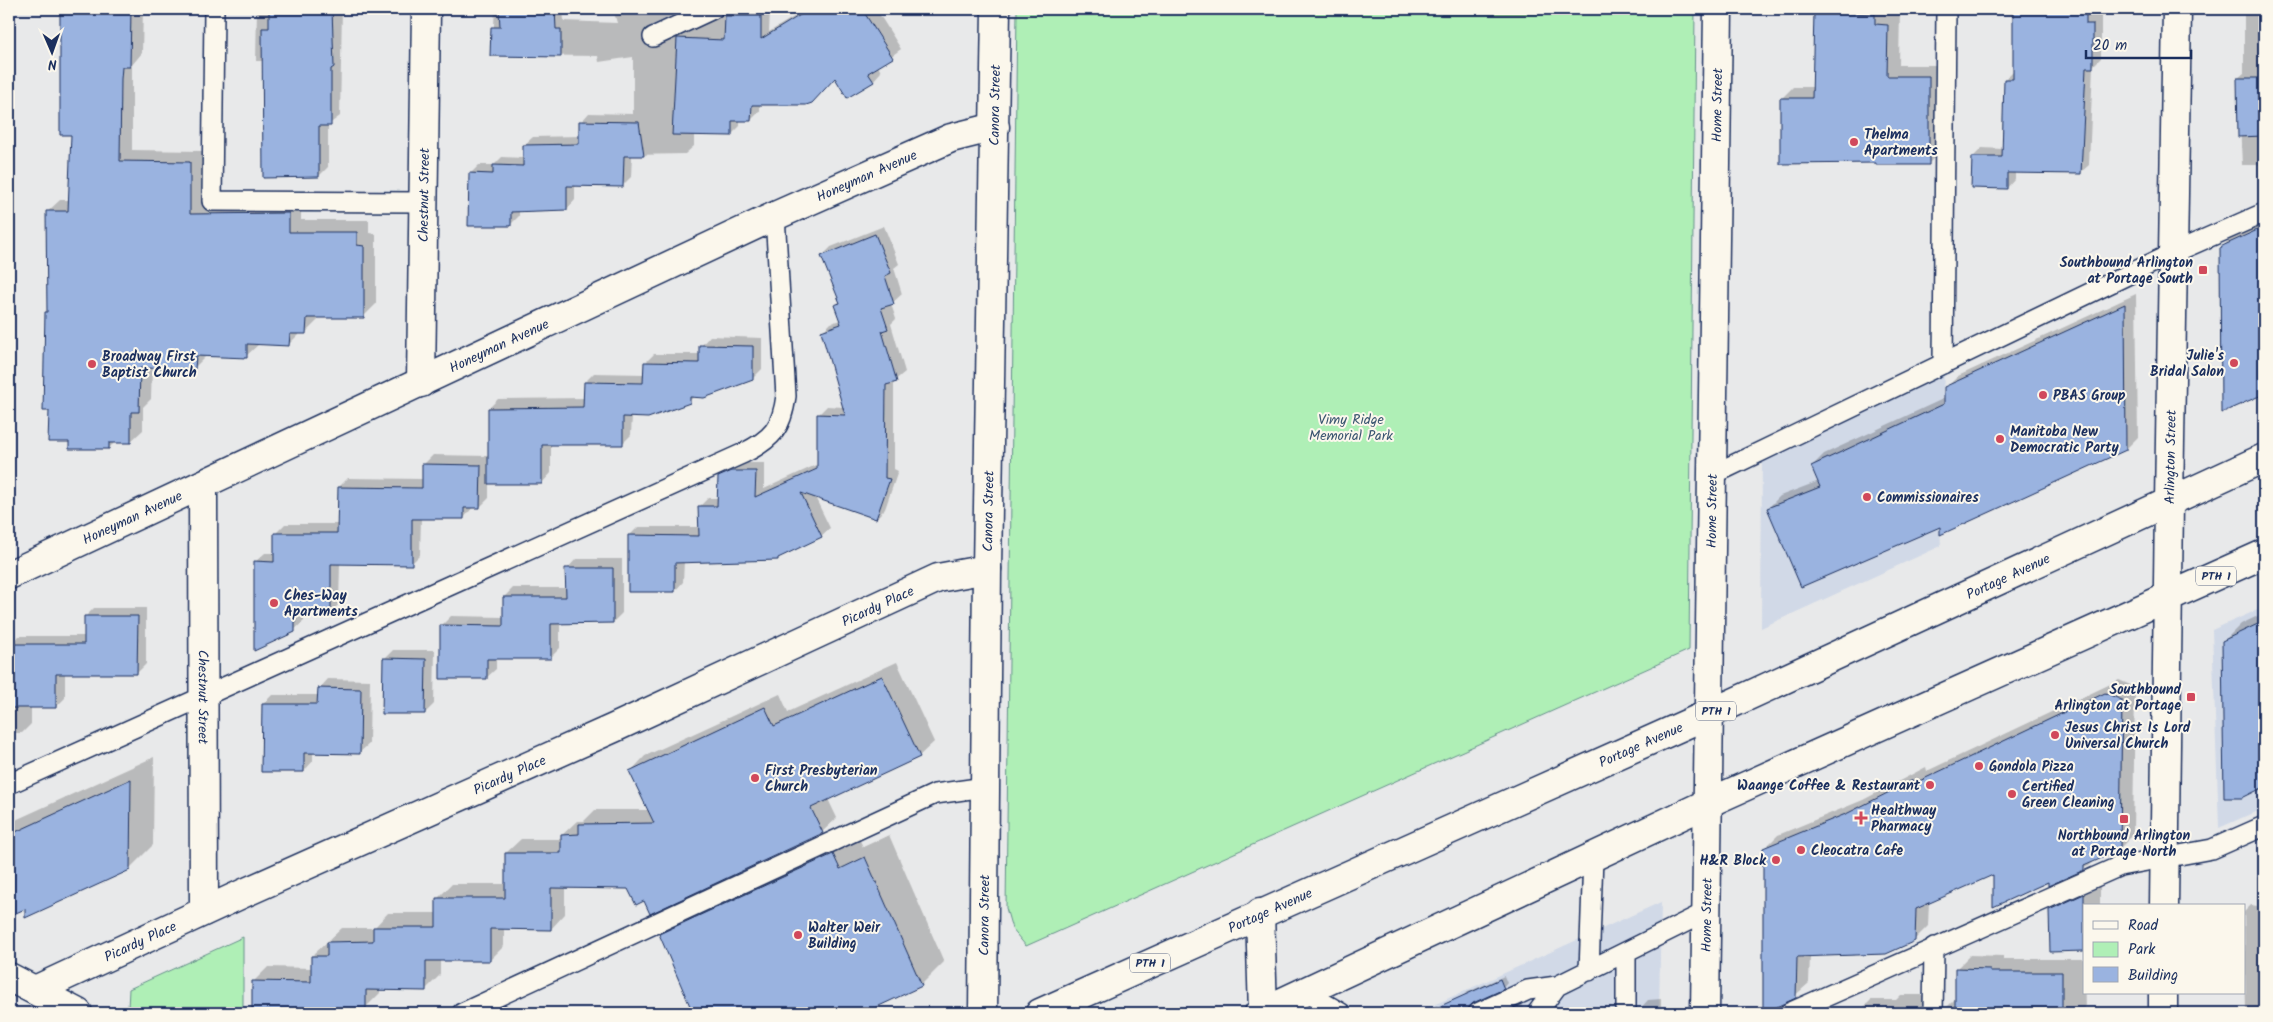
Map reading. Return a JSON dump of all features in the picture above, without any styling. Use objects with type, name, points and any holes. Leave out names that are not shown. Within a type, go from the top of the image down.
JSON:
[{"type":"main road","name":"Chestnut Street","points":[[422,383],[426,9]]},
{"type":"main road","name":"Canora Street","points":[[983,1013],[986,569],[996,9]]},
{"type":"main road","name":"Home Street","points":[[1705,1013],[1718,9]]},
{"type":"main road","name":"Arlington Street","points":[[2164,904],[2177,9]]},
{"type":"main road","name":"Honeyman Avenue","points":[[9,575],[775,216],[951,138],[995,127]]},
{"type":"main road","name":"Portage Avenue","points":[[1040,1013],[1260,913],[1709,714],[2264,458]]},
{"type":"main road","name":"Chestnut Street","points":[[203,485],[205,697],[204,911]]},
{"type":"main road","name":"PTH 1","points":[[1262,1013],[1708,803],[2264,554]]},
{"type":"main road","name":"Picardy Place","points":[[35,990],[204,911],[614,728],[938,578],[986,569]]},
{"type":"main road","points":[[1260,913],[1262,1013]]},
{"type":"main road","points":[[9,977],[78,1013]]},
{"type":"main road","points":[[2163,994],[2163,1013]]},
{"type":"lane","points":[[214,9],[212,201],[424,202]]},
{"type":"lane","points":[[653,37],[713,9]]},
{"type":"lane","points":[[1943,364],[1946,9]]},
{"type":"lane","points":[[1712,475],[2173,253],[2264,213]]},
{"type":"lane","points":[[9,784],[744,453],[772,435],[784,413],[786,396],[775,216]]},
{"type":"lane","points":[[462,1013],[935,794],[985,787]]},
{"type":"lane","points":[[1789,1013],[2120,866],[2212,849],[2264,826]]},
{"type":"lane","points":[[1589,970],[1593,857]]},
{"type":"lane","points":[[1478,1013],[1528,990],[1557,986],[1706,912]]},
{"type":"lane","points":[[1933,1013],[1934,947]]},
{"type":"lane","points":[[1626,952],[1626,1009]]},
{"type":"lane","points":[[1537,1013],[1557,986]]},
{"type":"lane","points":[[1305,992],[1342,1013]]},
{"type":"shaded area","points":[[1944,365],[1941,546],[1761,628],[1762,452]]},
{"type":"shaded area","points":[[2264,607],[2264,808],[2219,828],[2212,630]]},
{"type":"shaded area","points":[[1661,902],[1659,1013],[1416,1013]]},
{"type":"green space","name":"Vimy Ridge Memorial Park","points":[[1017,9],[1695,9],[1689,650],[1026,946],[1012,929],[1006,908]]},
{"type":"green space","points":[[243,937],[243,1013],[136,1013],[128,1009],[129,989]]},
{"type":"building","points":[[60,9],[131,9],[130,67],[122,67],[121,79],[120,161],[190,162],[190,214],[289,213],[289,232],[357,232],[357,245],[364,246],[364,318],[307,318],[306,334],[290,334],[289,346],[247,344],[247,358],[196,356],[195,369],[140,368],[139,412],[131,412],[131,443],[109,443],[109,449],[69,449],[69,442],[48,442],[49,411],[43,411],[45,312],[47,312],[46,211],[68,211],[71,135],[60,135]]},
{"type":"building","points":[[269,9],[332,9],[334,67],[331,69],[331,126],[319,126],[319,177],[263,178],[262,28],[269,28]]},
{"type":"building","points":[[499,9],[555,9],[556,29],[561,29],[561,57],[490,56],[491,27],[500,27]]},
{"type":"building","points":[[810,9],[862,9],[893,58],[868,73],[874,82],[847,98],[835,78],[812,103],[806,105],[752,105],[751,121],[732,121],[732,136],[672,135],[677,38],[724,40],[725,16],[761,16],[761,39]]},
{"type":"building","points":[[2013,9],[2086,9],[2086,24],[2093,24],[2093,68],[2086,68],[2081,174],[2007,173],[2007,189],[1971,188],[1972,157],[2002,157],[2004,79],[2013,79]]},
{"type":"building","points":[[1814,12],[1875,14],[1875,24],[1888,25],[1887,76],[1929,76],[1929,165],[1876,165],[1876,163],[1780,164],[1780,98],[1812,98]]},
{"type":"building","points":[[2237,78],[2264,78],[2264,136],[2238,137]]},
{"type":"building","points":[[579,121],[639,122],[644,156],[624,156],[623,187],[567,186],[567,210],[511,212],[511,226],[468,226],[469,173],[493,174],[493,165],[523,166],[523,145],[579,144]]},
{"type":"building","points":[[2264,227],[2264,394],[2221,413],[2220,247]]},
{"type":"building","points":[[875,234],[891,273],[885,276],[894,304],[881,308],[888,329],[882,331],[897,382],[886,385],[885,478],[890,479],[876,519],[801,493],[822,537],[778,558],[778,560],[675,563],[675,592],[628,592],[628,535],[699,536],[698,506],[717,506],[718,477],[732,471],[756,471],[755,497],[817,469],[817,414],[845,415],[821,331],[841,324],[834,305],[840,303],[821,256]]},
{"type":"building","points":[[2125,304],[2126,450],[1940,535],[1940,527],[1801,587],[1767,508],[1820,487],[1811,466],[1944,404],[1944,387]]},
{"type":"building","points":[[699,345],[753,346],[753,380],[704,398],[690,397],[690,403],[648,418],[623,417],[623,445],[542,445],[542,484],[488,484],[488,408],[583,407],[584,382],[643,383],[644,362],[699,363]]},
{"type":"building","points":[[422,464],[481,465],[480,508],[464,508],[464,519],[412,519],[412,565],[331,564],[331,614],[295,615],[295,632],[254,651],[254,561],[274,562],[274,533],[337,533],[338,487],[422,488]]},
{"type":"building","points":[[565,568],[613,568],[613,623],[551,624],[551,659],[487,659],[487,679],[440,679],[440,625],[503,626],[503,597],[566,597]]},
{"type":"building","points":[[84,616],[138,616],[137,674],[56,674],[56,708],[9,708],[9,644],[84,644]]},
{"type":"building","points":[[2264,621],[2264,787],[2242,798],[2224,798],[2222,641]]},
{"type":"building","points":[[383,658],[426,659],[425,714],[382,714]]},
{"type":"building","points":[[882,676],[920,757],[811,808],[823,833],[650,914],[644,901],[636,905],[628,889],[551,888],[551,930],[490,929],[490,961],[426,961],[426,991],[366,990],[366,1009],[303,1009],[303,1013],[252,1013],[252,981],[311,982],[311,956],[327,956],[327,942],[373,941],[373,927],[436,927],[436,898],[505,898],[505,853],[561,853],[561,835],[579,834],[579,824],[654,823],[629,771],[765,707],[774,726]]},
{"type":"building","points":[[318,688],[361,689],[360,754],[304,753],[304,772],[261,772],[262,704],[317,704]]},
{"type":"building","points":[[2105,693],[2122,700],[2120,850],[2084,866],[2084,870],[2048,886],[2048,882],[1993,907],[1993,875],[1916,909],[1915,941],[1886,954],[1797,957],[1796,998],[1763,1013],[1763,848],[1848,813],[1913,780],[1913,784]]},
{"type":"building","points":[[131,779],[130,870],[25,918],[25,909],[9,916],[9,835]]},
{"type":"building","name":"Walter Weir Building","points":[[833,854],[840,869],[865,857],[922,986],[864,1013],[693,1013],[659,934]]},
{"type":"building","points":[[2084,894],[2083,951],[2050,952],[2049,910]]},
{"type":"building","points":[[1955,968],[1990,969],[1990,972],[2062,972],[2062,1013],[1955,1013]]},
{"type":"building","points":[[1500,979],[1504,989],[1473,1003],[1467,1013],[1425,1013]]},
{"type":"place","name":"Thelma Apartments","points":[[1854,142]]},
{"type":"place","name":"Southbound Arlington at Portage South","points":[[2203,270]]},
{"type":"place","name":"Julie's Bridal Salon","points":[[2234,363]]},
{"type":"place","name":"Broadway First Baptist Church","points":[[92,364]]},
{"type":"place","name":"PBAS Group","points":[[2043,395]]},
{"type":"place","name":"Manitoba New Democratic Party","points":[[2000,439]]},
{"type":"place","name":"Commissionaires","points":[[1867,497]]},
{"type":"place","name":"Ches-Way Apartments","points":[[274,603]]},
{"type":"place","name":"Southbound Arlington at Portage","points":[[2191,697]]},
{"type":"place","name":"Jesus Christ Is Lord Universal Church","points":[[2055,735]]},
{"type":"place","name":"Gondola Pizza","points":[[1979,766]]},
{"type":"place","name":"First Presbyterian Church","points":[[755,778]]},
{"type":"place","name":"Waange Coffee & Restaurant","points":[[1930,785]]},
{"type":"place","name":"Certified Green Cleaning","points":[[2012,794]]},
{"type":"place","name":"Healthway Pharmacy","points":[[1861,818]]},
{"type":"place","name":"Northbound Arlington at Portage North","points":[[2124,819]]},
{"type":"place","name":"Cleocatra Cafe","points":[[1801,850]]},
{"type":"place","name":"H&R Block","points":[[1776,860]]},
{"type":"place","name":"Walter Weir Building","points":[[798,935]]}]
